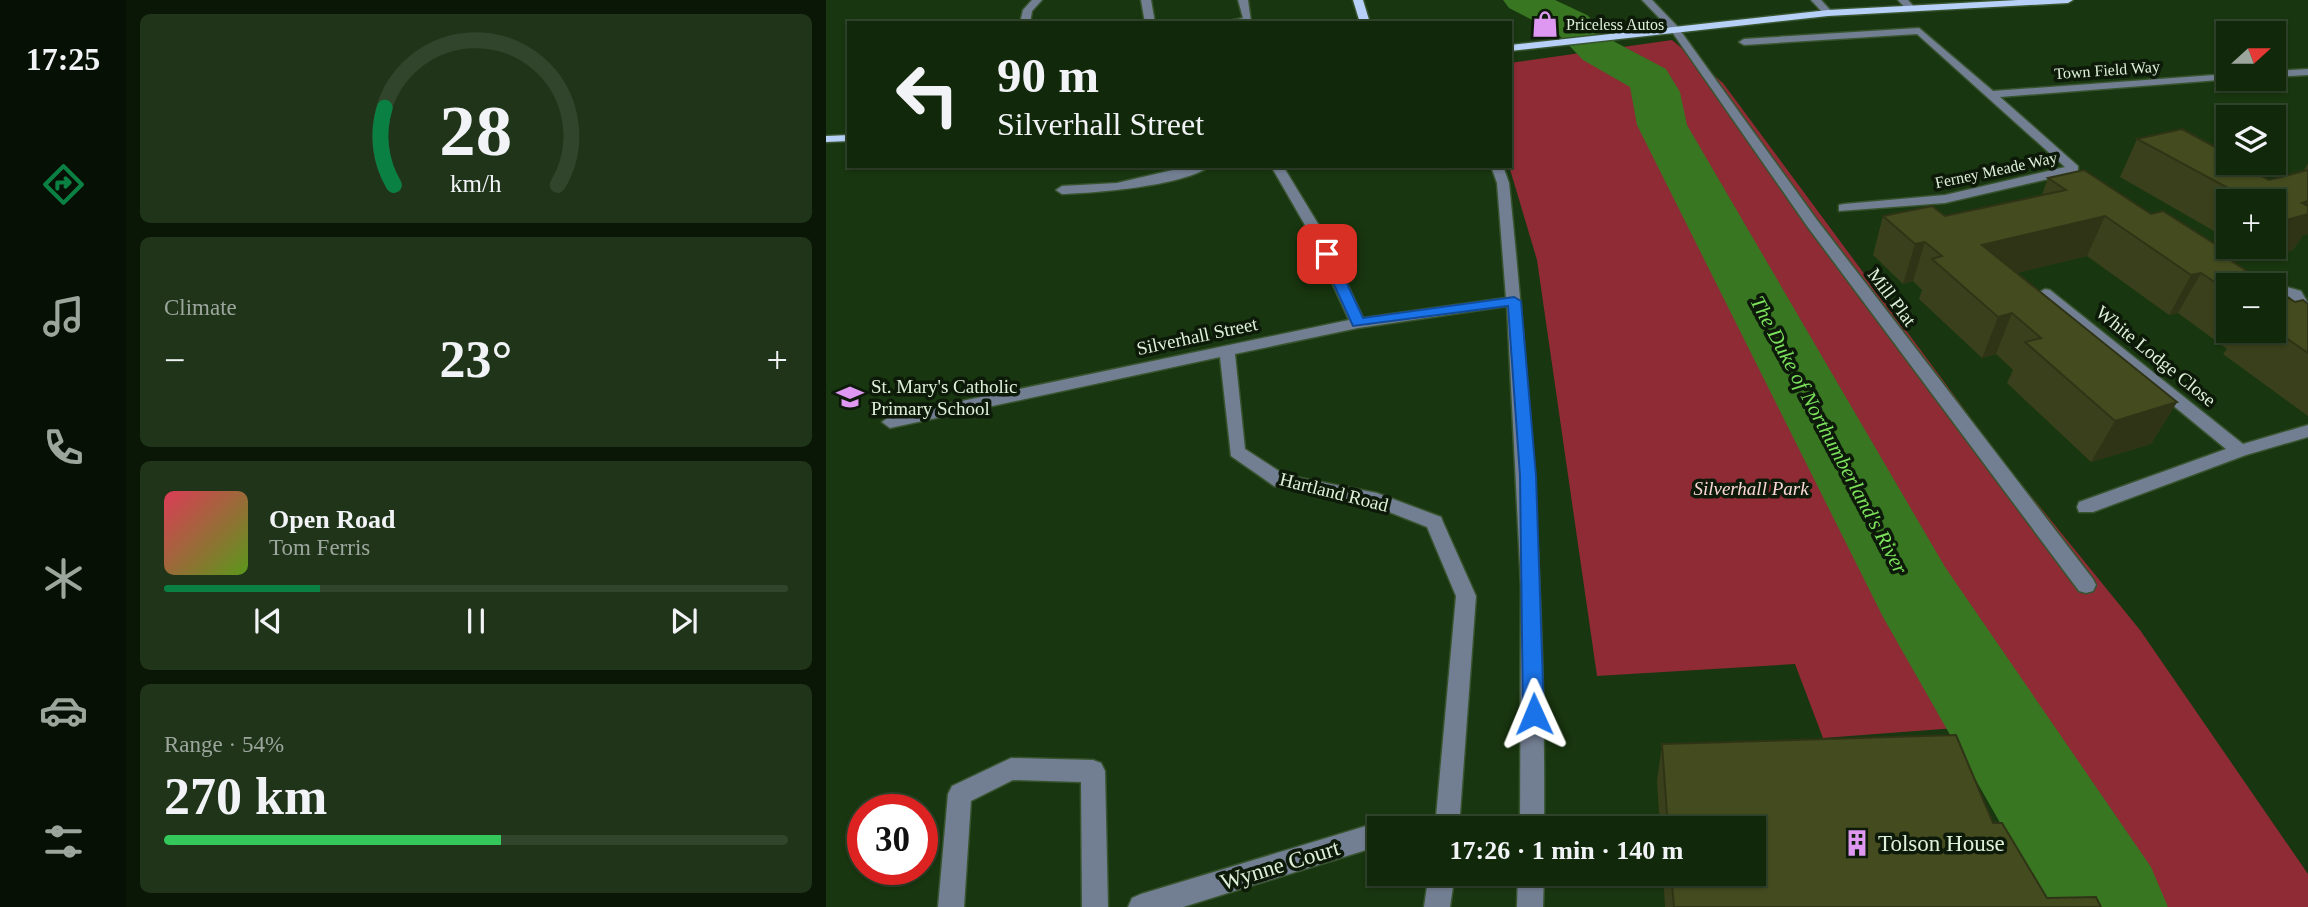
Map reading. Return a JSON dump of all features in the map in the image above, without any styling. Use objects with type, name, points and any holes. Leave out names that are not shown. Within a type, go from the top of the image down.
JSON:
[{"type":"main road","points":[[1358,0],[1364,21]]},
{"type":"main road","points":[[1512,48],[1828,13],[2068,0]]},
{"type":"main road","points":[[826,139],[847,138]]},
{"type":"street","points":[[1025,21],[1028,10],[1037,0]]},
{"type":"street","points":[[1146,0],[1150,21]]},
{"type":"street","points":[[1240,21],[1248,20],[1243,0]]},
{"type":"street","name":"Mill Plat","points":[[1647,0],[1674,28],[1812,223],[2086,585]]},
{"type":"street","points":[[1816,0],[1828,13]]},
{"type":"street","points":[[1903,0],[1910,8]]},
{"type":"street","name":"Ferney Meade Way","points":[[1744,42],[1919,31],[2080,173],[1945,199],[1844,208]]},
{"type":"street","points":[[2286,73],[2308,72]]},
{"type":"street","name":"Town Field Way","points":[[1989,95],[2216,78]]},
{"type":"street","points":[[1062,190],[1107,190],[1153,181],[1197,168]]},
{"type":"street","points":[[1278,168],[1316,232],[1358,323]]},
{"type":"street","points":[[1498,168],[1503,183],[1528,476],[1534,741],[1532,816]]},
{"type":"street","points":[[2302,291],[2308,316]]},
{"type":"street","name":"White Lodge Close","points":[[2045,293],[2240,451]]},
{"type":"street","name":"Silverhall Street","points":[[890,422],[1358,323],[1514,301]]},
{"type":"street","name":"Hartland Road","points":[[1227,352],[1237,452],[1280,481],[1377,500],[1434,522],[1466,596],[1448,816]]},
{"type":"street","points":[[2086,507],[2240,451],[2308,431]]},
{"type":"street","points":[[951,907],[960,794],[1011,769],[1093,771],[1095,907]]},
{"type":"street","name":"Wynne Court","points":[[1141,907],[1367,838]]},
{"type":"street","points":[[1437,907],[1439,886]]},
{"type":"street","points":[[1530,907],[1531,886]]},
{"type":"green space","name":"Silverhall Park","points":[[1672,40],[1723,83],[2002,460],[2140,630],[2308,874],[2308,907],[2060,907],[1956,728],[1823,738],[1795,664],[1597,676],[1537,260],[1510,168],[1512,168],[1512,63]]},
{"type":"building","points":[[2182,129],[2216,147],[2216,175],[2259,175],[2269,180],[2308,170],[2308,201],[2302,203],[2308,206],[2308,214],[2286,220],[2286,189],[2230,189],[2137,139]]},
{"type":"building","points":[[2084,170],[2151,214],[2163,211],[2216,245],[2216,259],[2238,259],[2233,262],[2250,273],[2216,273],[2216,283],[2201,273],[2191,275],[2105,216],[1982,245],[2177,402],[2115,421],[2025,342],[2041,338],[2012,313],[1998,317],[1932,259],[1942,256],[1925,242],[1915,244],[1883,216],[1932,206],[1945,216],[2066,190],[2048,178]]},
{"type":"building","points":[[2286,296],[2295,302],[2303,300],[2308,304],[2308,353],[2286,338]]},
{"type":"building","name":"Tolson House","points":[[1956,735],[1993,823],[2002,823],[2047,898],[2096,897],[2101,907],[1674,907],[1672,886],[1766,886],[1766,816],[1667,816],[1662,744]]},
{"type":"waterway","name":"The Duke of Northumberland's River","points":[[1523,0],[1572,24],[1599,51],[1650,79],[1656,92],[1662,125],[1914,592],[2111,907]]},
{"type":"place","name":"Priceless Autos","points":[[1545,24]]},
{"type":"place","name":"St. Mary's Catholic Primary School","points":[[850,397]]},
{"type":"place","name":"Tolson House","points":[[1857,843]]},
{"type":"route","points":[[1327,254],[1358,323],[1514,301],[1528,476],[1534,714]]}]
